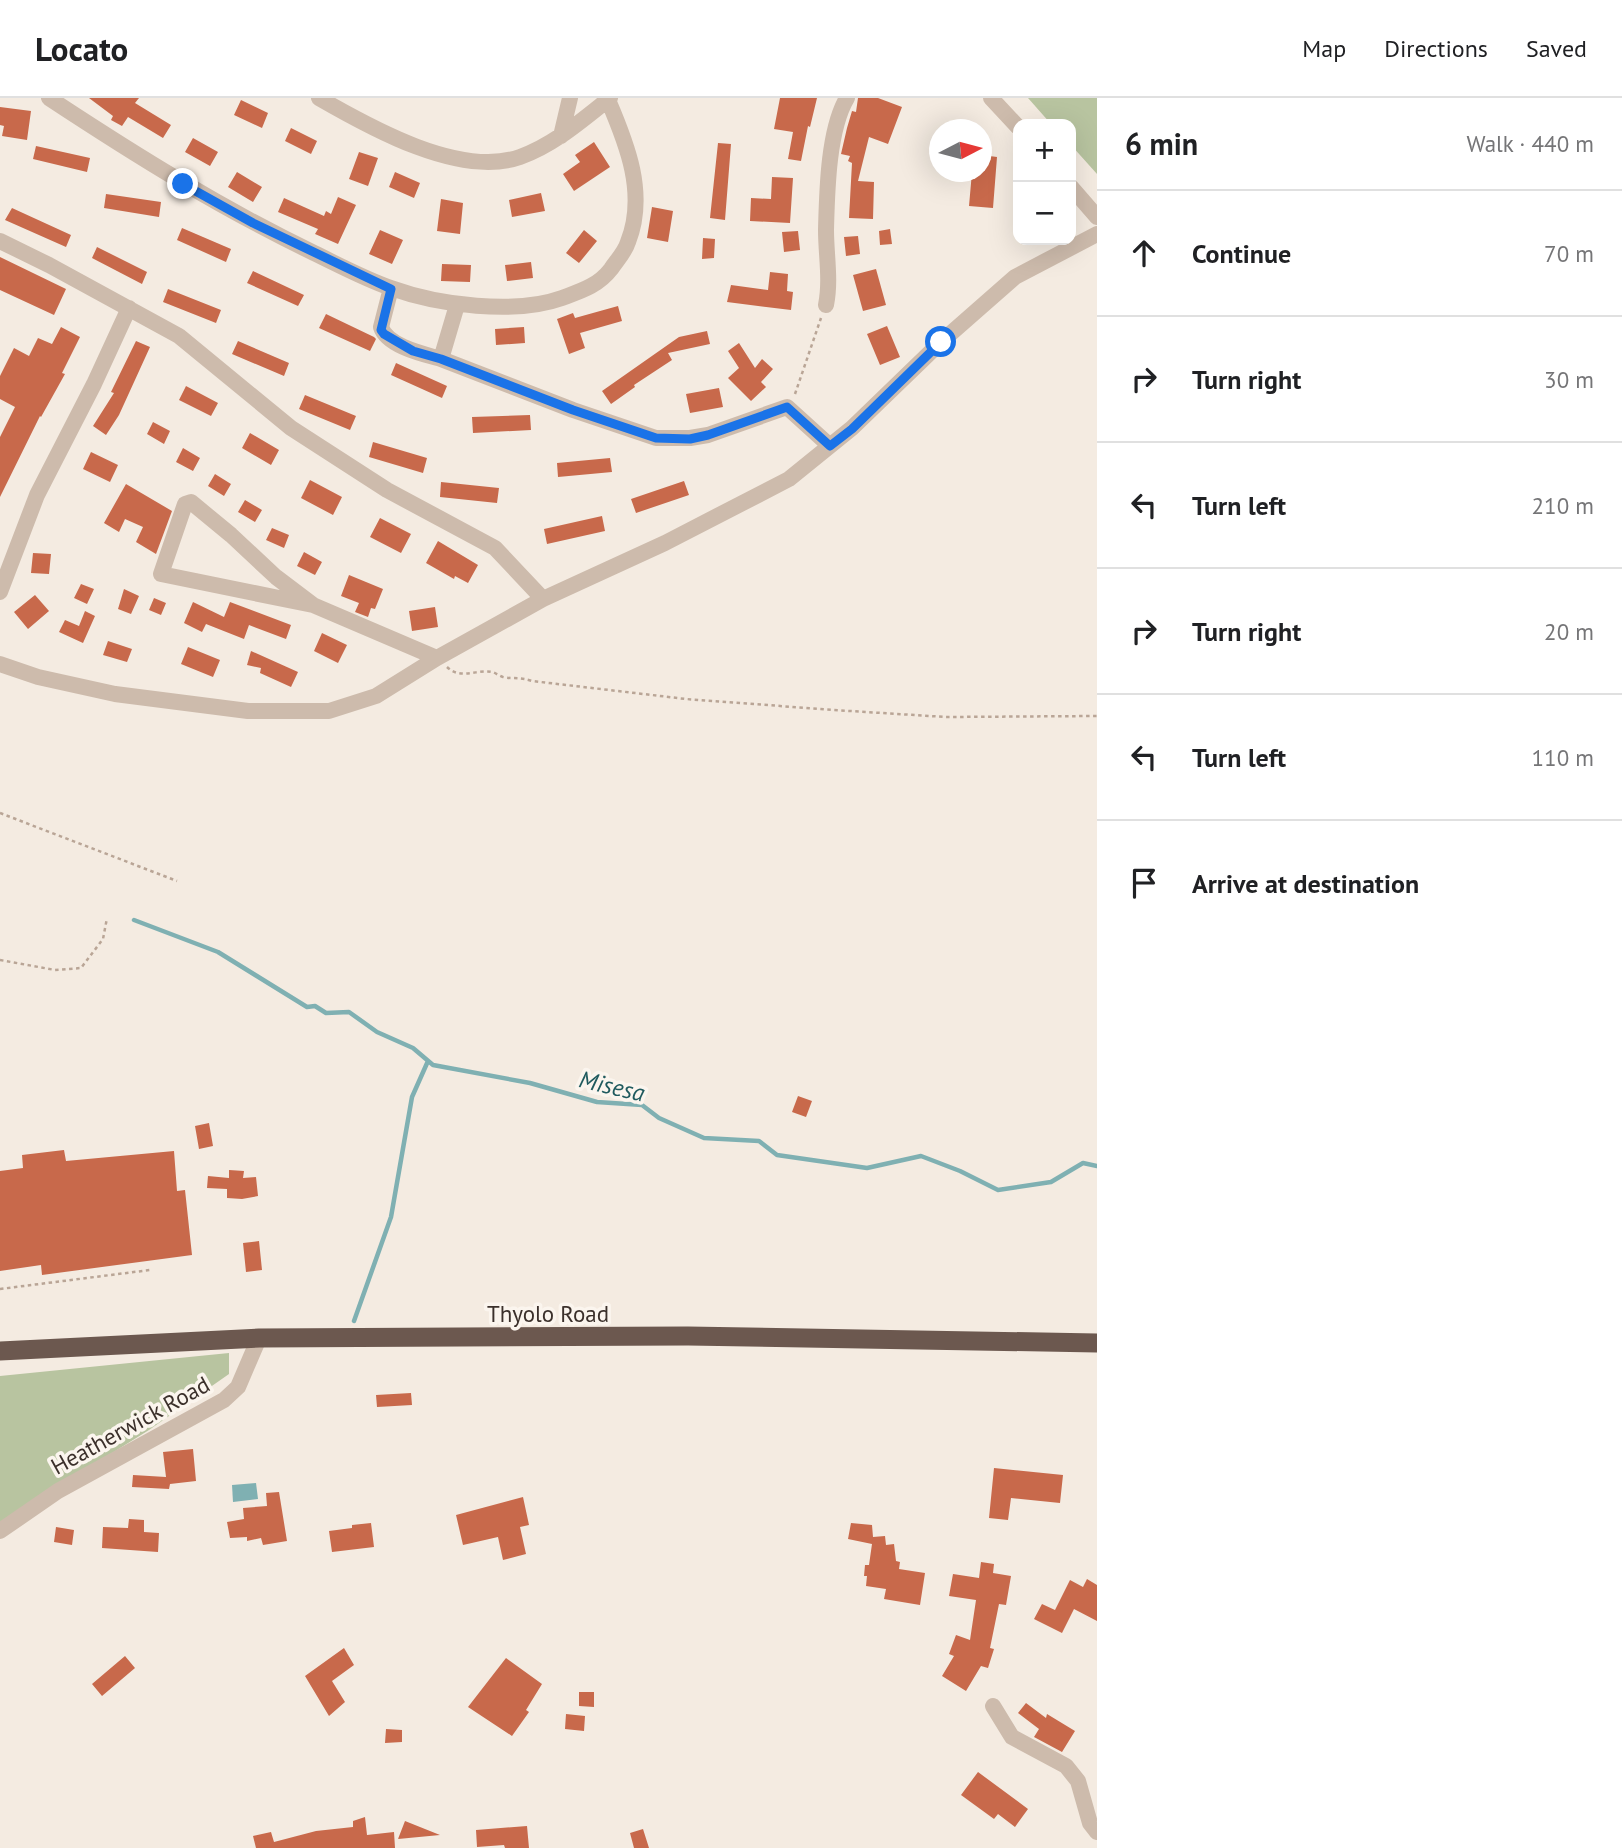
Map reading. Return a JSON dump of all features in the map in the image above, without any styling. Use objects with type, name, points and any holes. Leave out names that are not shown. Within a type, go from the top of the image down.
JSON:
[{"type":"highway","name":"Thyolo Road","points":[[0,1351],[259,1338],[688,1336],[1097,1343]]},
{"type":"street","points":[[49,98],[173,178],[241,217],[391,289],[457,305],[549,303],[597,283],[618,259],[629,241],[636,208],[626,141],[609,99],[561,136],[513,159],[488,162],[458,160],[432,153],[320,98]]},
{"type":"street","points":[[561,136],[570,98]]},
{"type":"street","points":[[826,305],[826,229],[832,145],[836,123],[847,98]]},
{"type":"street","points":[[991,98],[1013,122]]},
{"type":"street","points":[[1076,193],[1097,217]]},
{"type":"street","points":[[0,664],[38,677],[115,694],[248,711],[319,712],[349,706],[381,694],[437,658],[543,598],[724,514],[789,479],[852,429],[941,342],[1009,281],[1040,262],[1097,234]]},
{"type":"street","points":[[0,241],[179,336],[299,434],[387,490],[495,548],[543,598]]},
{"type":"street","points":[[391,289],[381,327],[383,332],[408,349],[573,410],[656,438],[690,439],[787,407],[830,446]]},
{"type":"street","points":[[441,359],[457,305]]},
{"type":"street","points":[[0,592],[37,495],[94,384],[129,308]]},
{"type":"street","points":[[313,604],[161,574],[185,504],[191,502],[275,577],[313,604],[437,658]]},
{"type":"street","name":"Heatherwick Road","points":[[0,1531],[58,1491],[224,1400],[238,1387],[259,1338]]},
{"type":"street","points":[[993,1706],[1012,1737],[1066,1766],[1078,1781],[1090,1823],[1097,1832]]},
{"type":"path","points":[[787,407],[795,395],[826,305]]},
{"type":"path","points":[[437,658],[451,671],[461,674],[492,672],[504,677],[520,677],[532,681],[686,699],[946,717],[1097,716]]},
{"type":"path","points":[[0,813],[177,881]]},
{"type":"path","points":[[0,960],[55,970],[81,968],[103,939],[107,918]]},
{"type":"path","points":[[0,1289],[150,1270]]},
{"type":"green space","points":[[1028,98],[1097,98],[1097,174],[1076,151],[1076,119],[1047,119]]},
{"type":"green space","points":[[229,1353],[229,1374],[149,1430],[0,1523],[0,1376]]},
{"type":"water","points":[[256,1483],[258,1499],[233,1502],[232,1485]]},
{"type":"building","points":[[89,98],[139,98],[135,103],[171,125],[163,138],[128,117],[122,126],[111,120],[113,116]]},
{"type":"building","points":[[780,98],[817,98],[801,161],[788,159],[793,132],[774,129]]},
{"type":"building","points":[[858,98],[878,98],[902,107],[888,144],[869,137],[858,181],[874,182],[873,219],[849,218],[852,163],[848,161],[850,156],[841,154],[852,111],[856,112]]},
{"type":"building","points":[[241,100],[268,113],[262,128],[234,115]]},
{"type":"building","points":[[0,107],[31,111],[27,140],[2,136],[4,126],[0,125]]},
{"type":"building","points":[[291,128],[317,141],[311,154],[285,141]]},
{"type":"building","points":[[193,138],[218,152],[210,166],[185,152]]},
{"type":"building","points":[[594,142],[610,167],[574,191],[563,174],[580,162],[575,155]]},
{"type":"building","points":[[718,143],[731,144],[725,220],[710,218]]},
{"type":"building","points":[[36,146],[90,158],[87,172],[33,159]]},
{"type":"building","points":[[359,152],[378,158],[368,186],[349,179]]},
{"type":"building","points":[[992,156],[997,157],[993,208],[969,206],[971,182],[992,182]]},
{"type":"building","points":[[237,172],[262,187],[253,202],[228,187]]},
{"type":"building","points":[[395,172],[420,183],[414,198],[389,187]]},
{"type":"building","points":[[772,177],[793,178],[790,223],[750,221],[751,198],[771,199]]},
{"type":"building","points":[[541,193],[545,211],[512,217],[509,200]]},
{"type":"building","points":[[106,194],[161,202],[159,217],[104,208]]},
{"type":"building","points":[[338,197],[356,205],[338,244],[315,234],[318,229],[278,212],[284,198],[324,216],[326,211],[331,214]]},
{"type":"building","points":[[441,199],[463,203],[460,234],[437,231]]},
{"type":"building","points":[[652,207],[673,211],[668,242],[647,238]]},
{"type":"building","points":[[12,208],[71,235],[66,247],[5,220]]},
{"type":"building","points":[[182,228],[231,249],[226,262],[177,240]]},
{"type":"building","points":[[890,229],[892,244],[880,245],[879,231]]},
{"type":"building","points":[[380,230],[403,240],[392,264],[369,254]]},
{"type":"building","points":[[584,230],[597,241],[579,263],[566,253]]},
{"type":"building","points":[[798,231],[800,250],[784,252],[782,232]]},
{"type":"building","points":[[858,236],[860,254],[846,256],[844,237]]},
{"type":"building","points":[[703,238],[715,239],[714,258],[702,259]]},
{"type":"building","points":[[97,247],[147,272],[142,284],[92,258]]},
{"type":"building","points":[[0,257],[66,289],[54,315],[0,290]]},
{"type":"building","points":[[531,262],[533,278],[507,281],[505,265]]},
{"type":"building","points":[[442,264],[471,265],[470,282],[441,281]]},
{"type":"building","points":[[876,269],[886,305],[863,311],[853,275]]},
{"type":"building","points":[[253,271],[304,295],[298,306],[247,283]]},
{"type":"building","points":[[770,272],[788,274],[787,291],[793,292],[791,310],[727,302],[731,285],[768,290]]},
{"type":"building","points":[[168,289],[221,310],[216,323],[163,302]]},
{"type":"building","points":[[618,306],[622,321],[580,333],[585,348],[569,354],[557,319],[573,313],[575,318]]},
{"type":"building","points":[[326,314],[374,337],[376,339],[370,351],[319,328]]},
{"type":"building","points":[[887,326],[900,357],[880,365],[867,334]]},
{"type":"building","points":[[61,327],[80,337],[62,373],[65,374],[40,416],[0,497],[0,437],[15,407],[0,399],[0,376],[14,348],[29,356],[38,338],[52,344]]},
{"type":"building","points":[[524,327],[525,343],[496,345],[495,329]]},
{"type":"building","points":[[707,331],[710,344],[668,353],[672,360],[611,404],[602,391],[679,337]]},
{"type":"building","points":[[136,341],[150,347],[119,415],[106,435],[93,426],[114,393],[111,392]]},
{"type":"building","points":[[238,341],[289,363],[284,376],[232,354]]},
{"type":"building","points":[[739,343],[755,368],[762,359],[773,369],[761,382],[766,387],[751,401],[728,378],[739,368],[728,351]]},
{"type":"building","points":[[396,363],[447,386],[442,398],[391,375]]},
{"type":"building","points":[[186,386],[218,403],[211,416],[179,400]]},
{"type":"building","points":[[719,388],[723,407],[690,413],[686,394]]},
{"type":"building","points":[[305,395],[356,416],[350,430],[299,409]]},
{"type":"building","points":[[530,415],[531,430],[473,433],[472,417]]},
{"type":"building","points":[[153,422],[170,431],[164,444],[147,434]]},
{"type":"building","points":[[250,433],[279,450],[271,465],[242,448]]},
{"type":"building","points":[[373,442],[427,458],[423,473],[369,457]]},
{"type":"building","points":[[183,448],[200,458],[193,471],[176,462]]},
{"type":"building","points":[[91,452],[118,465],[110,482],[83,469]]},
{"type":"building","points":[[610,458],[612,472],[558,477],[557,463]]},
{"type":"building","points":[[215,474],[231,484],[224,496],[208,486]]},
{"type":"building","points":[[310,480],[342,497],[333,515],[301,498]]},
{"type":"building","points":[[684,481],[689,495],[636,513],[631,499]]},
{"type":"building","points":[[441,482],[499,488],[497,503],[440,497]]},
{"type":"building","points":[[126,484],[172,511],[156,554],[136,542],[143,527],[125,519],[119,532],[104,523]]},
{"type":"building","points":[[245,500],[262,510],[255,522],[238,512]]},
{"type":"building","points":[[602,516],[605,531],[547,544],[544,529]]},
{"type":"building","points":[[380,518],[411,534],[401,553],[370,537]]},
{"type":"building","points":[[272,528],[289,535],[284,548],[266,540]]},
{"type":"building","points":[[438,541],[478,565],[468,583],[455,576],[454,579],[426,563]]},
{"type":"building","points":[[304,552],[322,562],[315,575],[297,566]]},
{"type":"building","points":[[33,553],[51,554],[49,574],[31,573]]},
{"type":"building","points":[[349,575],[383,589],[375,609],[371,608],[368,617],[355,612],[359,603],[341,596]]},
{"type":"building","points":[[81,584],[94,589],[87,604],[74,598]]},
{"type":"building","points":[[124,589],[139,596],[131,614],[118,609]]},
{"type":"building","points":[[35,595],[49,611],[28,629],[14,612]]},
{"type":"building","points":[[154,598],[166,603],[161,615],[149,610]]},
{"type":"building","points":[[193,602],[224,617],[230,602],[291,625],[286,639],[249,625],[244,639],[206,624],[202,632],[184,623]]},
{"type":"building","points":[[435,607],[438,627],[412,631],[409,611]]},
{"type":"building","points":[[85,611],[95,616],[83,643],[59,632],[65,620],[79,626]]},
{"type":"building","points":[[322,633],[347,645],[338,663],[314,651]]},
{"type":"building","points":[[108,641],[132,649],[127,662],[103,655]]},
{"type":"building","points":[[188,647],[220,660],[213,677],[181,664]]},
{"type":"building","points":[[251,651],[298,672],[291,687],[260,673],[261,668],[247,665]]},
{"type":"building","points":[[798,1096],[812,1101],[806,1117],[792,1112]]},
{"type":"building","points":[[209,1123],[213,1146],[199,1149],[195,1126]]},
{"type":"building","points":[[64,1150],[66,1161],[174,1151],[177,1191],[185,1190],[192,1255],[42,1275],[41,1265],[0,1271],[0,1171],[23,1168],[22,1155]]},
{"type":"building","points":[[229,1170],[244,1171],[243,1178],[256,1177],[258,1196],[227,1198],[227,1189],[207,1188],[208,1176],[229,1178]]},
{"type":"building","points":[[259,1241],[262,1270],[246,1272],[243,1243]]},
{"type":"building","points":[[411,1393],[412,1405],[377,1407],[376,1395]]},
{"type":"building","points":[[193,1449],[196,1481],[170,1484],[169,1489],[132,1487],[133,1475],[166,1477],[163,1452]]},
{"type":"building","points":[[994,1468],[1063,1475],[1060,1503],[1011,1498],[1008,1520],[989,1518]]},
{"type":"building","points":[[279,1492],[287,1541],[263,1545],[261,1538],[247,1541],[247,1537],[230,1538],[227,1522],[244,1519],[243,1508],[267,1506],[266,1493]]},
{"type":"building","points":[[523,1497],[529,1525],[520,1527],[526,1554],[503,1560],[498,1537],[463,1545],[456,1515]]},
{"type":"building","points":[[129,1519],[144,1520],[144,1532],[159,1533],[158,1552],[102,1548],[103,1527],[128,1528]]},
{"type":"building","points":[[371,1523],[374,1547],[332,1552],[329,1531]]},
{"type":"building","points":[[851,1523],[872,1525],[873,1537],[885,1536],[886,1545],[894,1544],[896,1561],[900,1562],[899,1569],[925,1573],[920,1605],[884,1599],[886,1589],[866,1586],[865,1565],[869,1565],[872,1544],[848,1539]]},
{"type":"building","points":[[56,1527],[74,1530],[72,1545],[54,1542]]},
{"type":"building","points":[[981,1562],[994,1564],[993,1573],[1011,1576],[1006,1605],[999,1604],[990,1648],[994,1649],[988,1668],[981,1666],[966,1691],[942,1676],[954,1656],[949,1654],[956,1635],[970,1640],[976,1600],[949,1596],[953,1574],[979,1578]]},
{"type":"building","points":[[1087,1579],[1097,1585],[1097,1621],[1074,1609],[1062,1633],[1034,1619],[1042,1604],[1055,1610],[1070,1580],[1083,1587]]},
{"type":"building","points":[[344,1648],[354,1665],[332,1681],[345,1702],[329,1716],[305,1676]]},
{"type":"building","points":[[125,1656],[135,1668],[102,1696],[92,1684]]},
{"type":"building","points":[[506,1658],[542,1684],[526,1710],[529,1712],[512,1736],[468,1707]]},
{"type":"building","points":[[579,1692],[594,1692],[594,1707],[579,1706]]},
{"type":"building","points":[[1026,1703],[1046,1718],[1047,1714],[1075,1731],[1062,1752],[1034,1737],[1039,1729],[1018,1713]]},
{"type":"building","points":[[566,1714],[585,1716],[584,1731],[565,1729]]},
{"type":"building","points":[[386,1729],[402,1730],[402,1742],[385,1743]]},
{"type":"building","points":[[978,1772],[1028,1809],[1015,1827],[998,1814],[994,1819],[961,1795]]},
{"type":"building","points":[[365,1817],[367,1835],[394,1832],[395,1848],[256,1848],[253,1836],[271,1832],[274,1842],[316,1831],[353,1827],[353,1821]]},
{"type":"building","points":[[405,1821],[440,1835],[398,1839]]},
{"type":"building","points":[[527,1826],[529,1848],[505,1848],[504,1845],[477,1847],[476,1830]]},
{"type":"building","points":[[643,1829],[649,1848],[634,1848],[630,1833]]},
{"type":"waterway","name":"Misesa","points":[[134,920],[218,952],[307,1007],[315,1006],[326,1013],[349,1012],[377,1032],[413,1048],[433,1065],[530,1083],[597,1102],[642,1105],[659,1118],[704,1138],[759,1141],[777,1155],[867,1168],[921,1156],[998,1190],[1051,1182],[1083,1163],[1097,1166]]},
{"type":"waterway","points":[[354,1321],[391,1217],[412,1097],[428,1061]]},
{"type":"route","points":[[183,184],[253,223],[391,289],[381,330],[408,349],[656,438],[690,439],[708,435],[787,407],[830,446],[852,429],[941,342]]}]
